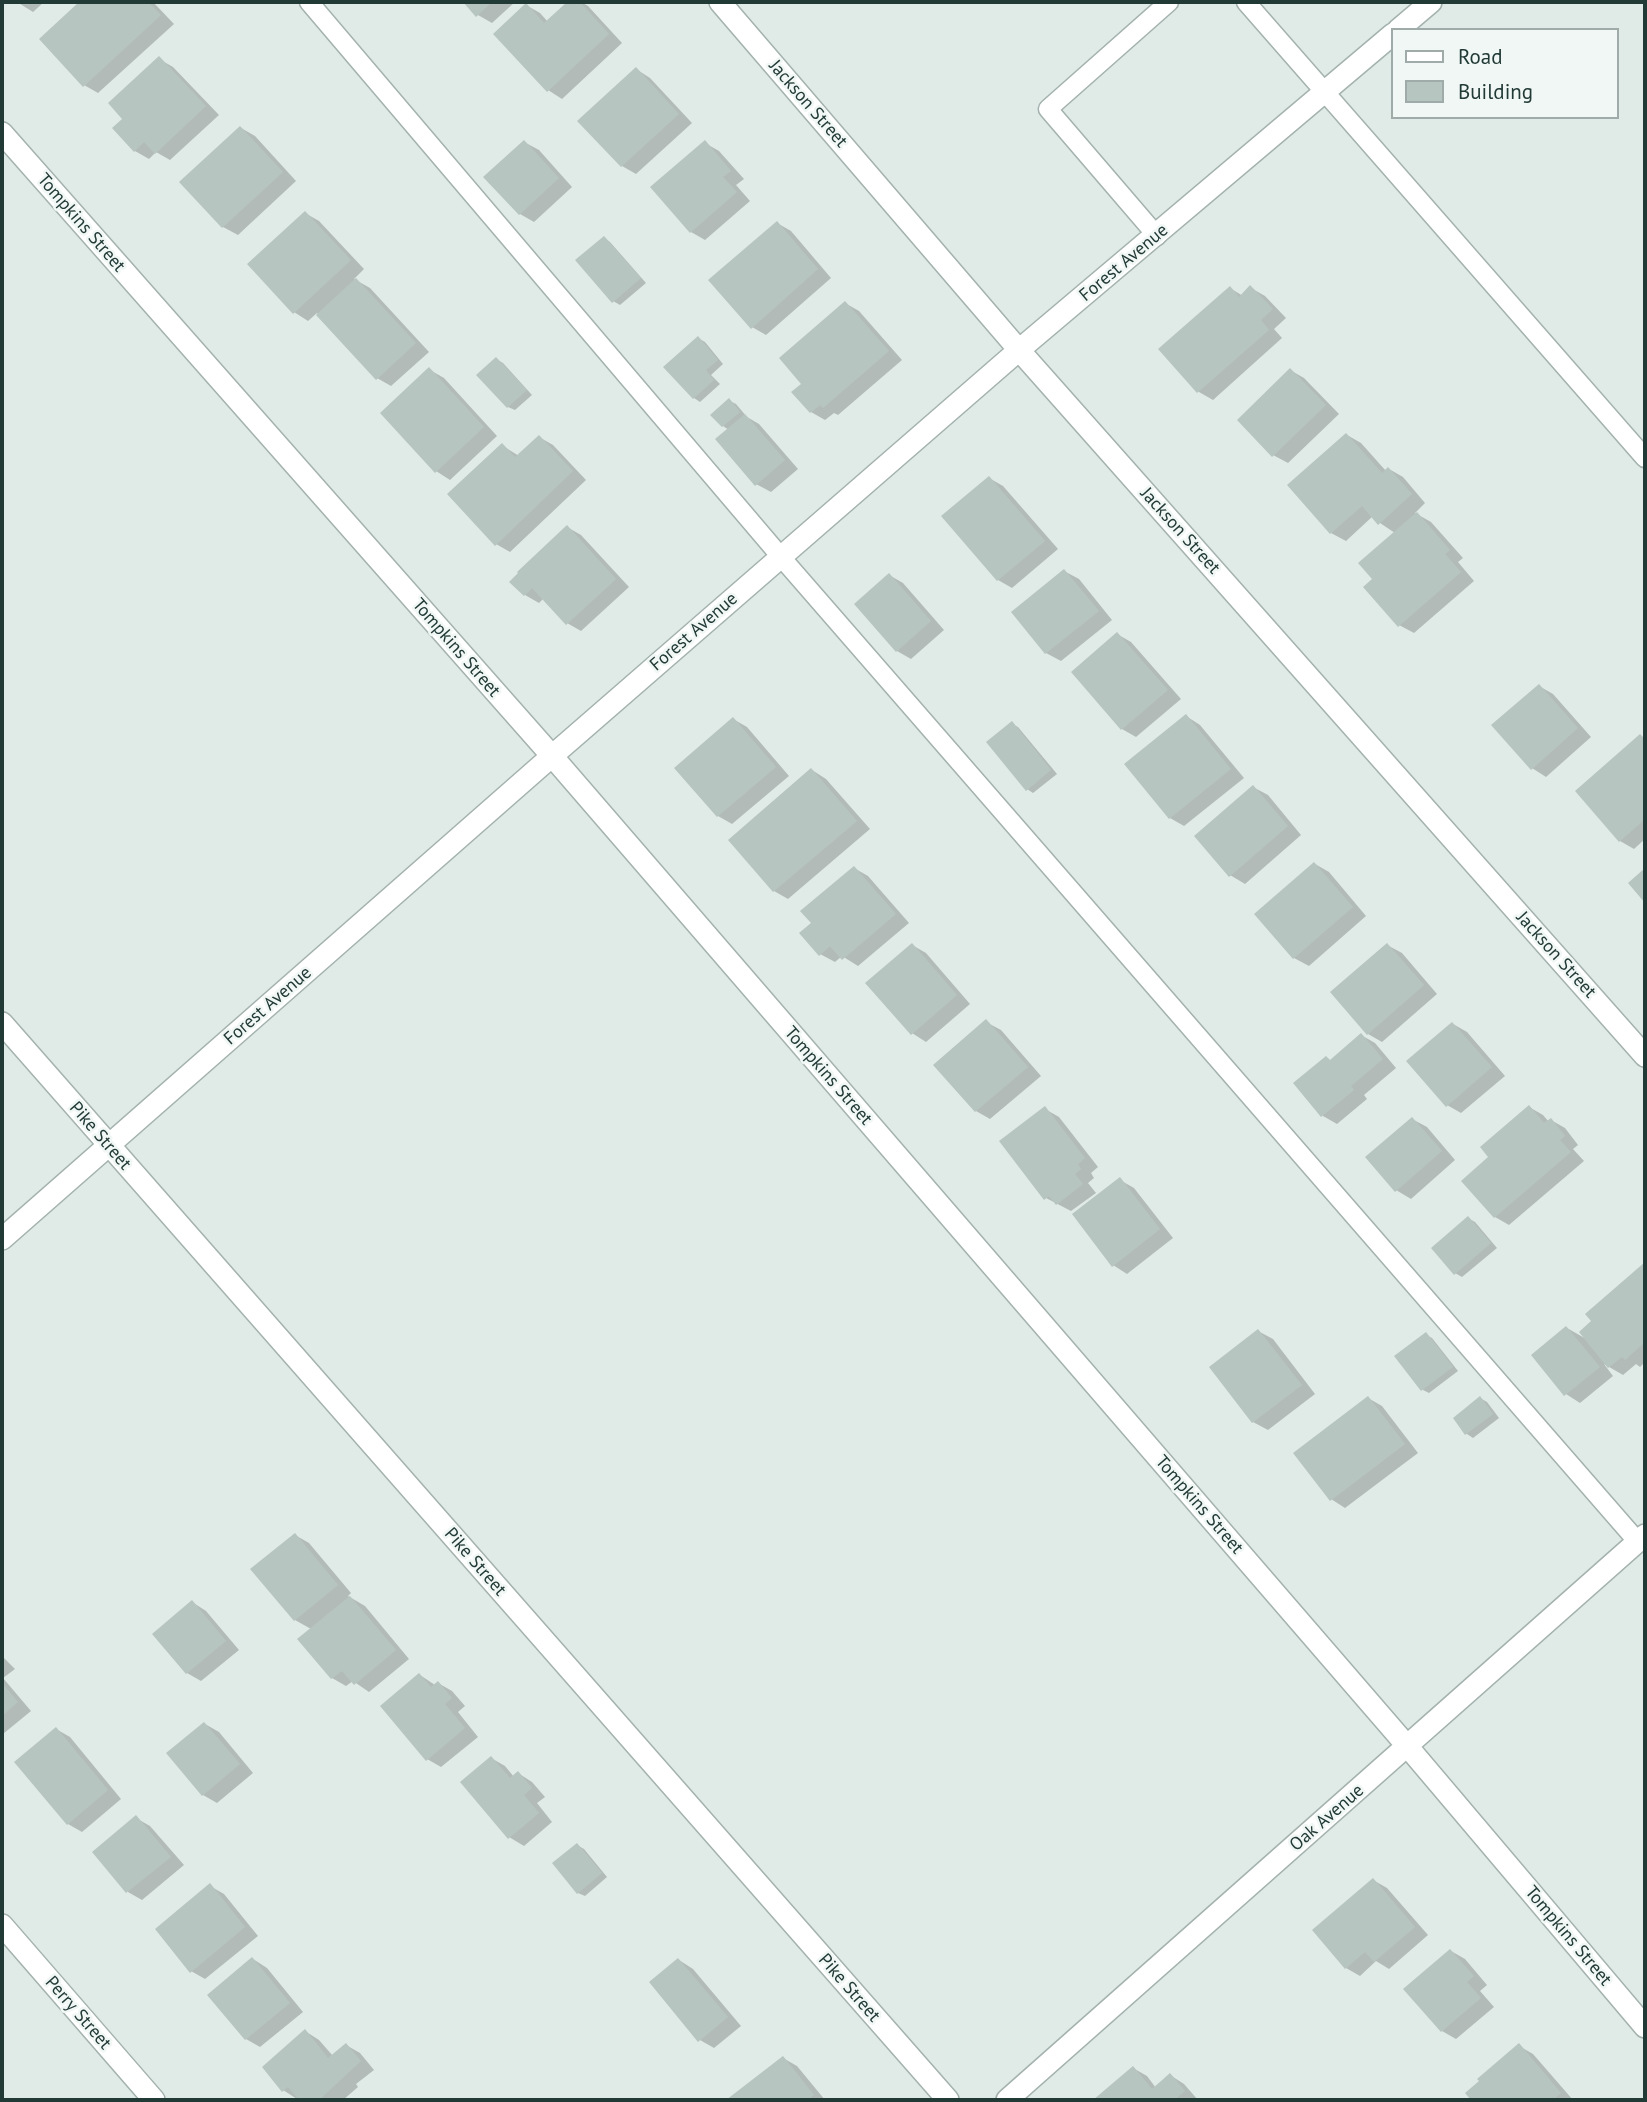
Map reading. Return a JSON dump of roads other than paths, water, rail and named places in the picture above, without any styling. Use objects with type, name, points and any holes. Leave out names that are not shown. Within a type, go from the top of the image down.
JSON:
[{"type":"street","name":"Jackson Street","points":[[720,2],[1019,350],[1645,1056]]},
{"type":"street","points":[[1400,28],[1431,2]]},
{"type":"street","name":"Forest Avenue","points":[[2,1239],[1019,350],[1392,35]]},
{"type":"street","name":"Tompkins Street","points":[[2,133],[552,756],[1408,1747],[1645,2027]]},
{"type":"street","name":"Pike Street","points":[[2,1023],[948,2100]]},
{"type":"street","name":"Oak Avenue","points":[[1007,2100],[1642,1539]]},
{"type":"street","name":"Perry Street","points":[[2,1925],[154,2100]]},
{"type":"lane","points":[[309,2],[781,557],[1642,1539]]},
{"type":"lane","points":[[1157,236],[1048,109],[1169,2]]},
{"type":"lane","points":[[1246,2],[1645,458]]}]
